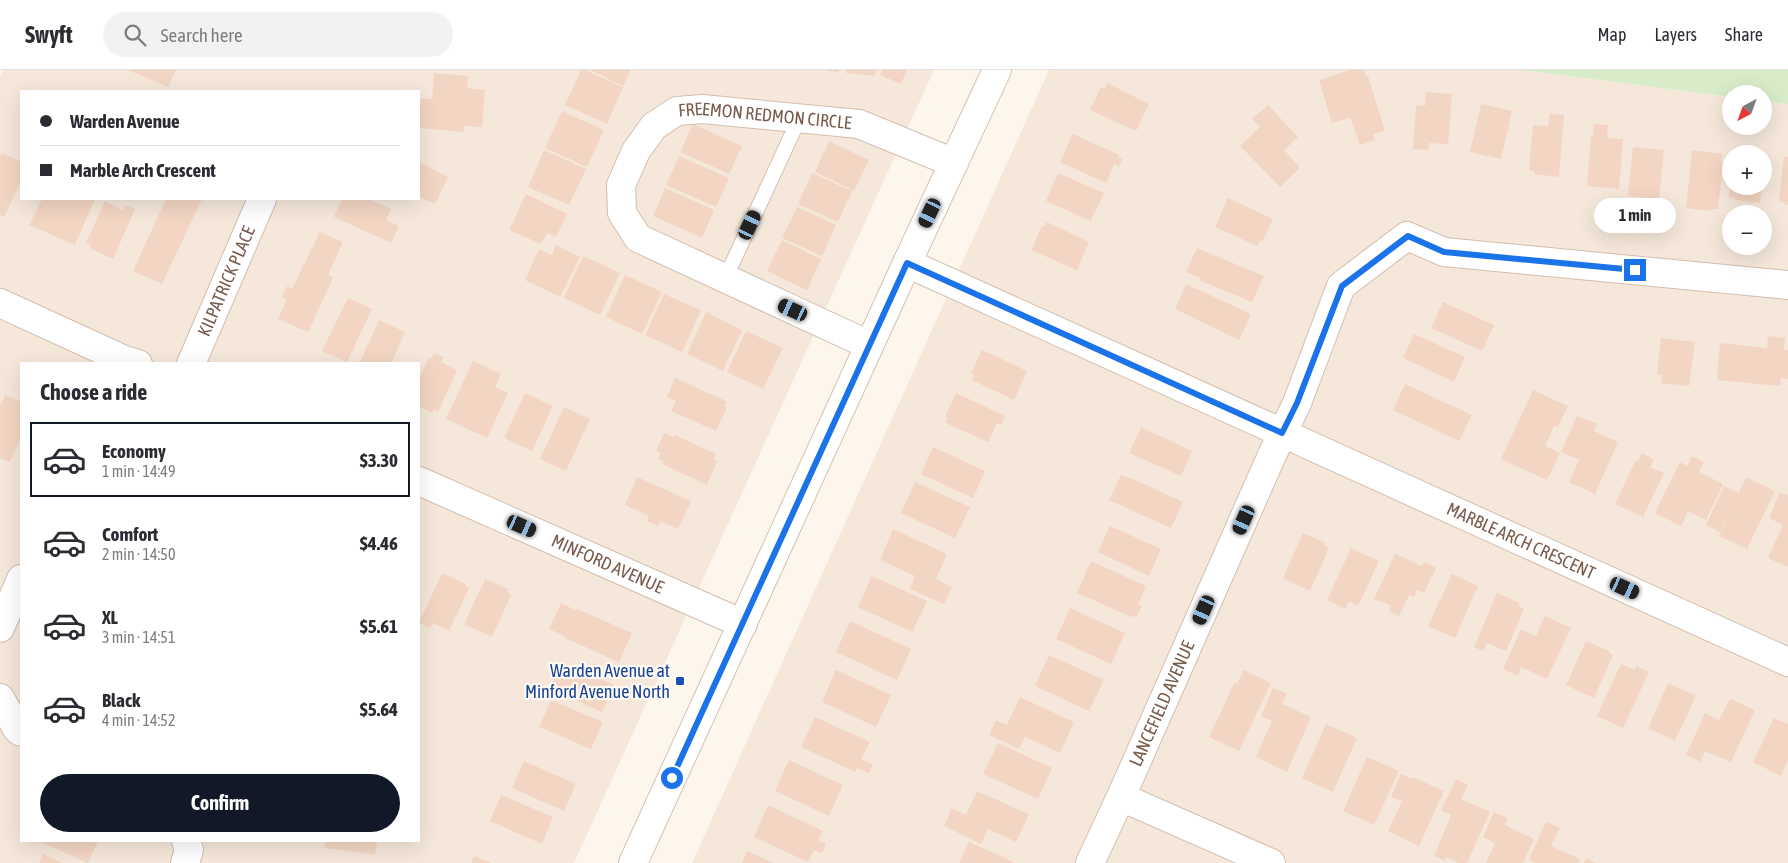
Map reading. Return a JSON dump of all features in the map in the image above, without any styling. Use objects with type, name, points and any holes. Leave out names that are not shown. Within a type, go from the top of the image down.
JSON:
[{"type":"street","points":[[634,863],[869,345],[997,70]]},
{"type":"street","name":"FREEMON REDMON CIRCLE","points":[[869,345],[638,238],[622,213],[621,185],[636,152],[654,126],[677,111],[702,109],[859,124],[954,163]]},
{"type":"street","name":"KILPATRICK PLACE","points":[[192,362],[262,200]]},
{"type":"street","points":[[1282,433],[1297,403],[1342,286],[1408,236],[1444,252],[1788,285]]},
{"type":"street","name":"MARBLE ARCH CRESCENT","points":[[907,263],[1788,662]]},
{"type":"street","points":[[0,303],[126,362]]},
{"type":"street","name":"LANCEFIELD AVENUE","points":[[1090,863],[1282,433]]},
{"type":"street","name":"MINFORD AVENUE","points":[[420,481],[743,624]]},
{"type":"street","points":[[0,628],[20,581]]},
{"type":"street","points":[[0,698],[20,731]]},
{"type":"street","points":[[1121,797],[1244,856],[1271,863]]},
{"type":"street","points":[[185,863],[189,850],[186,842]]},
{"type":"lane","points":[[725,278],[799,118]]},
{"type":"shaded area","points":[[3,70],[934,70],[574,863],[0,863],[0,76]]},
{"type":"shaded area","points":[[1049,70],[1522,70],[1722,96],[1722,135],[1772,135],[1772,102],[1788,104],[1788,863],[692,863]]},
{"type":"green space","points":[[1522,70],[1788,70],[1788,104],[1772,102],[1772,85],[1722,85],[1722,96]]},
{"type":"building","points":[[128,70],[176,70],[168,87]]},
{"type":"building","points":[[581,70],[585,70],[623,87],[607,124],[565,105]]},
{"type":"building","points":[[590,70],[631,70],[623,86]]},
{"type":"building","points":[[825,70],[839,70],[839,73]]},
{"type":"building","points":[[846,70],[876,70],[875,76],[846,73]]},
{"type":"building","points":[[882,70],[907,70],[901,84],[880,75]]},
{"type":"building","points":[[1350,70],[1364,70],[1366,77],[1368,76],[1385,131],[1373,134],[1375,140],[1360,145],[1350,117],[1332,123],[1319,80]]},
{"type":"building","points":[[434,73],[468,76],[467,88],[485,90],[482,127],[464,126],[464,132],[420,128],[420,98],[432,99]]},
{"type":"building","points":[[1107,83],[1149,104],[1136,131],[1090,110],[1101,87],[1105,89]]},
{"type":"building","points":[[1426,92],[1452,94],[1448,144],[1429,143],[1429,150],[1413,149],[1416,105],[1425,106]]},
{"type":"building","points":[[1481,104],[1512,111],[1501,159],[1470,152]]},
{"type":"building","points":[[1268,105],[1298,137],[1284,150],[1300,168],[1280,187],[1240,146],[1260,127],[1252,119]]},
{"type":"building","points":[[562,111],[604,130],[587,167],[545,148]]},
{"type":"building","points":[[1550,114],[1564,115],[1559,177],[1534,174],[1534,171],[1529,170],[1533,125],[1548,126]]},
{"type":"building","points":[[693,124],[742,146],[729,174],[680,152]]},
{"type":"building","points":[[1594,124],[1608,125],[1607,138],[1623,139],[1619,189],[1587,186],[1591,136],[1593,136]]},
{"type":"building","points":[[1073,134],[1119,155],[1118,157],[1122,159],[1119,166],[1114,164],[1106,183],[1060,162]]},
{"type":"building","points":[[829,141],[869,160],[854,191],[815,172]]},
{"type":"building","points":[[1633,147],[1664,150],[1659,199],[1628,196]]},
{"type":"building","points":[[544,150],[586,169],[569,205],[528,187]]},
{"type":"building","points":[[1692,150],[1722,154],[1718,209],[1712,209],[1711,211],[1686,208]]},
{"type":"building","points":[[2,153],[20,162],[20,183],[4,217],[0,215],[0,157]]},
{"type":"building","points":[[679,156],[729,178],[716,207],[666,185]]},
{"type":"building","points":[[1784,156],[1788,157],[1788,205],[1779,202]]},
{"type":"building","points":[[420,163],[448,177],[435,204],[420,197]]},
{"type":"building","points":[[812,173],[852,191],[838,222],[798,204]]},
{"type":"building","points":[[1058,173],[1104,193],[1091,221],[1046,201]]},
{"type":"building","points":[[665,188],[714,210],[702,238],[653,216]]},
{"type":"building","points":[[526,194],[567,214],[556,237],[547,233],[541,244],[509,230]]},
{"type":"building","points":[[1729,195],[1761,195],[1760,203],[1734,200],[1735,198],[1729,197]]},
{"type":"building","points":[[1228,198],[1273,219],[1262,242],[1260,241],[1257,246],[1215,227]]},
{"type":"building","points":[[42,200],[95,200],[75,245],[29,225]]},
{"type":"building","points":[[166,200],[202,200],[162,284],[133,271]]},
{"type":"building","points":[[342,200],[371,200],[391,209],[386,220],[399,226],[391,243],[334,217]]},
{"type":"building","points":[[105,201],[123,210],[126,205],[135,209],[113,259],[89,248],[91,245],[86,243]]},
{"type":"building","points":[[797,207],[836,225],[822,256],[782,238]]},
{"type":"building","points":[[1047,222],[1089,242],[1077,270],[1031,250],[1042,226],[1044,227]]},
{"type":"building","points":[[320,232],[343,242],[328,275],[333,278],[308,332],[278,319],[287,299],[282,297],[287,286],[292,289]]},
{"type":"building","points":[[782,240],[821,259],[807,290],[767,271]]},
{"type":"building","points":[[556,245],[580,257],[560,297],[525,280],[539,249],[552,255]]},
{"type":"building","points":[[1197,248],[1264,276],[1252,302],[1199,280],[1200,278],[1186,272]]},
{"type":"building","points":[[583,256],[620,273],[600,315],[564,298]]},
{"type":"building","points":[[625,275],[662,292],[642,334],[606,317]]},
{"type":"building","points":[[1186,284],[1251,314],[1239,340],[1175,309]]},
{"type":"building","points":[[664,294],[701,310],[682,352],[645,335]]},
{"type":"building","points":[[348,298],[372,309],[347,362],[322,351]]},
{"type":"building","points":[[1443,302],[1494,325],[1482,351],[1431,328]]},
{"type":"building","points":[[706,312],[742,330],[723,371],[687,354]]},
{"type":"building","points":[[379,320],[405,332],[392,362],[360,362]]},
{"type":"building","points":[[746,331],[783,348],[763,389],[727,372]]},
{"type":"building","points":[[1414,334],[1465,357],[1454,382],[1403,358]]},
{"type":"building","points":[[1768,336],[1785,338],[1784,350],[1788,350],[1788,379],[1781,378],[1780,386],[1717,380],[1720,343],[1767,348]]},
{"type":"building","points":[[1661,338],[1695,342],[1689,386],[1661,383],[1662,375],[1657,375]]},
{"type":"building","points":[[982,350],[1027,371],[1014,400],[972,380],[974,375],[971,373]]},
{"type":"building","points":[[434,353],[444,357],[441,362],[457,370],[438,412],[434,410],[432,413],[420,407],[420,377],[429,357],[432,358]]},
{"type":"building","points":[[473,361],[501,374],[495,387],[508,393],[487,438],[446,419]]},
{"type":"building","points":[[675,378],[726,401],[724,406],[727,407],[716,431],[671,411],[676,401],[667,397]]},
{"type":"building","points":[[1405,384],[1472,415],[1459,441],[1393,410]]},
{"type":"building","points":[[1533,390],[1568,406],[1558,427],[1554,426],[1545,446],[1560,453],[1547,480],[1501,459]]},
{"type":"building","points":[[525,393],[553,406],[532,451],[504,438]]},
{"type":"building","points":[[956,393],[1005,416],[1001,425],[997,423],[988,442],[946,423],[948,418],[945,417]]},
{"type":"building","points":[[5,395],[20,402],[20,439],[10,462],[0,458],[0,406]]},
{"type":"building","points":[[564,407],[590,419],[566,471],[540,459]]},
{"type":"building","points":[[1577,416],[1597,424],[1594,431],[1618,442],[1595,494],[1569,482],[1579,460],[1561,452]]},
{"type":"building","points":[[1141,427],[1192,451],[1181,476],[1129,453]]},
{"type":"building","points":[[664,433],[674,437],[675,435],[716,454],[714,459],[717,461],[707,485],[662,464],[663,461],[658,459],[661,453],[656,451]]},
{"type":"building","points":[[933,447],[985,471],[973,498],[921,474]]},
{"type":"building","points":[[1642,453],[1654,460],[1650,467],[1664,473],[1643,517],[1615,504],[1636,460],[1638,461]]},
{"type":"building","points":[[1692,456],[1704,462],[1699,472],[1723,484],[1706,520],[1688,511],[1681,526],[1655,513],[1680,462],[1687,466]]},
{"type":"building","points":[[1121,475],[1183,502],[1171,528],[1109,500]]},
{"type":"building","points":[[637,477],[691,501],[678,529],[660,521],[658,526],[647,521],[649,516],[625,505]]},
{"type":"building","points":[[1746,477],[1775,491],[1747,549],[1719,536],[1732,509],[1720,532],[1706,525],[1724,486],[1739,493]]},
{"type":"building","points":[[915,482],[970,507],[955,538],[901,513]]},
{"type":"building","points":[[1780,492],[1788,496],[1788,567],[1768,558],[1783,525],[1769,518]]},
{"type":"building","points":[[1110,526],[1161,549],[1149,576],[1098,552]]},
{"type":"building","points":[[893,529],[947,554],[936,579],[952,587],[944,604],[910,589],[915,576],[880,560]]},
{"type":"building","points":[[1303,533],[1326,543],[1324,546],[1329,548],[1310,591],[1283,578]]},
{"type":"building","points":[[1351,548],[1379,561],[1358,606],[1349,601],[1345,609],[1327,600]]},
{"type":"building","points":[[1395,554],[1422,566],[1424,562],[1436,568],[1424,593],[1417,590],[1414,597],[1409,595],[1399,616],[1389,611],[1391,606],[1374,599]]},
{"type":"building","points":[[1091,561],[1146,586],[1138,605],[1142,606],[1136,617],[1132,617],[1077,593]]},
{"type":"building","points":[[442,573],[466,584],[465,586],[469,588],[449,631],[433,623],[430,628],[420,623]]},
{"type":"building","points":[[1452,574],[1478,586],[1455,638],[1428,626]]},
{"type":"building","points":[[872,576],[927,601],[912,632],[858,607]]},
{"type":"building","points":[[485,579],[508,589],[507,592],[511,595],[492,637],[464,624]]},
{"type":"building","points":[[1497,593],[1520,603],[1518,606],[1524,609],[1506,651],[1487,643],[1483,651],[1474,647]]},
{"type":"building","points":[[561,603],[632,633],[619,662],[549,629]]},
{"type":"building","points":[[1070,608],[1125,633],[1111,664],[1056,639]]},
{"type":"building","points":[[1545,616],[1571,628],[1547,679],[1521,667],[1518,676],[1503,669],[1521,629],[1536,636]]},
{"type":"building","points":[[850,621],[911,649],[897,680],[836,652]]},
{"type":"building","points":[[1586,641],[1609,651],[1613,655],[1594,698],[1566,685]]},
{"type":"building","points":[[1049,655],[1104,680],[1089,711],[1035,686]]},
{"type":"building","points":[[562,662],[614,685],[602,712],[550,689]]},
{"type":"building","points":[[1621,664],[1635,670],[1636,666],[1649,672],[1623,728],[1597,716]]},
{"type":"building","points":[[836,670],[891,695],[876,727],[822,702]]},
{"type":"building","points":[[1244,670],[1271,683],[1239,751],[1209,737],[1235,682],[1237,684]]},
{"type":"building","points":[[1668,683],[1696,696],[1675,741],[1648,728]]},
{"type":"building","points":[[1273,688],[1287,694],[1282,704],[1311,717],[1287,772],[1256,757],[1272,721],[1261,716]]},
{"type":"building","points":[[1020,697],[1074,722],[1060,753],[1025,737],[1019,749],[989,735],[996,720],[1007,725]]},
{"type":"building","points":[[1730,699],[1755,710],[1731,762],[1705,751],[1700,762],[1686,755],[1705,713],[1719,720]]},
{"type":"building","points":[[551,700],[603,722],[591,749],[539,727]]},
{"type":"building","points":[[815,717],[870,742],[861,759],[873,764],[869,773],[857,768],[855,772],[801,747]]},
{"type":"building","points":[[1774,718],[1788,724],[1788,761],[1781,776],[1753,762]]},
{"type":"building","points":[[1326,724],[1357,738],[1333,792],[1302,778]]},
{"type":"building","points":[[998,743],[1052,768],[1038,799],[983,774]]},
{"type":"building","points":[[1367,757],[1399,771],[1374,825],[1343,811]]},
{"type":"building","points":[[789,760],[843,785],[829,816],[775,791]]},
{"type":"building","points":[[524,761],[576,784],[564,811],[512,788]]},
{"type":"building","points":[[1401,774],[1413,779],[1413,777],[1444,791],[1419,846],[1388,831],[1402,801],[1391,797]]},
{"type":"building","points":[[1456,779],[1468,785],[1461,799],[1490,812],[1467,863],[1458,863],[1446,857],[1445,861],[1434,856],[1451,815],[1441,810]]},
{"type":"building","points":[[977,791],[1029,814],[1016,842],[988,829],[981,844],[944,826],[952,808],[966,815]]},
{"type":"building","points":[[501,795],[553,817],[542,844],[490,821]]},
{"type":"building","points":[[768,805],[823,831],[818,840],[826,844],[822,853],[814,850],[808,862],[754,837]]},
{"type":"building","points":[[1494,812],[1508,818],[1505,825],[1534,839],[1523,863],[1486,863],[1495,843],[1483,837]]},
{"type":"building","points":[[1546,822],[1560,828],[1551,846],[1580,859],[1578,863],[1535,863],[1529,859]]},
{"type":"building","points":[[41,842],[98,842],[88,863]]},
{"type":"building","points":[[326,842],[377,842],[375,855],[325,848]]},
{"type":"building","points":[[969,842],[1016,863],[959,863]]},
{"type":"building","points":[[747,851],[774,863],[742,863]]},
{"type":"building","points":[[43,854],[64,863],[39,863]]},
{"type":"building","points":[[474,856],[491,863],[471,863]]},
{"type":"building","points":[[1586,858],[1596,863],[1584,863]]},
{"type":"place","name":"Warden Avenue at Minford Avenue North","points":[[680,681]]},
{"type":"route","points":[[672,778],[907,263],[1282,433],[1297,403],[1342,286],[1408,236],[1444,252],[1635,270]]}]
